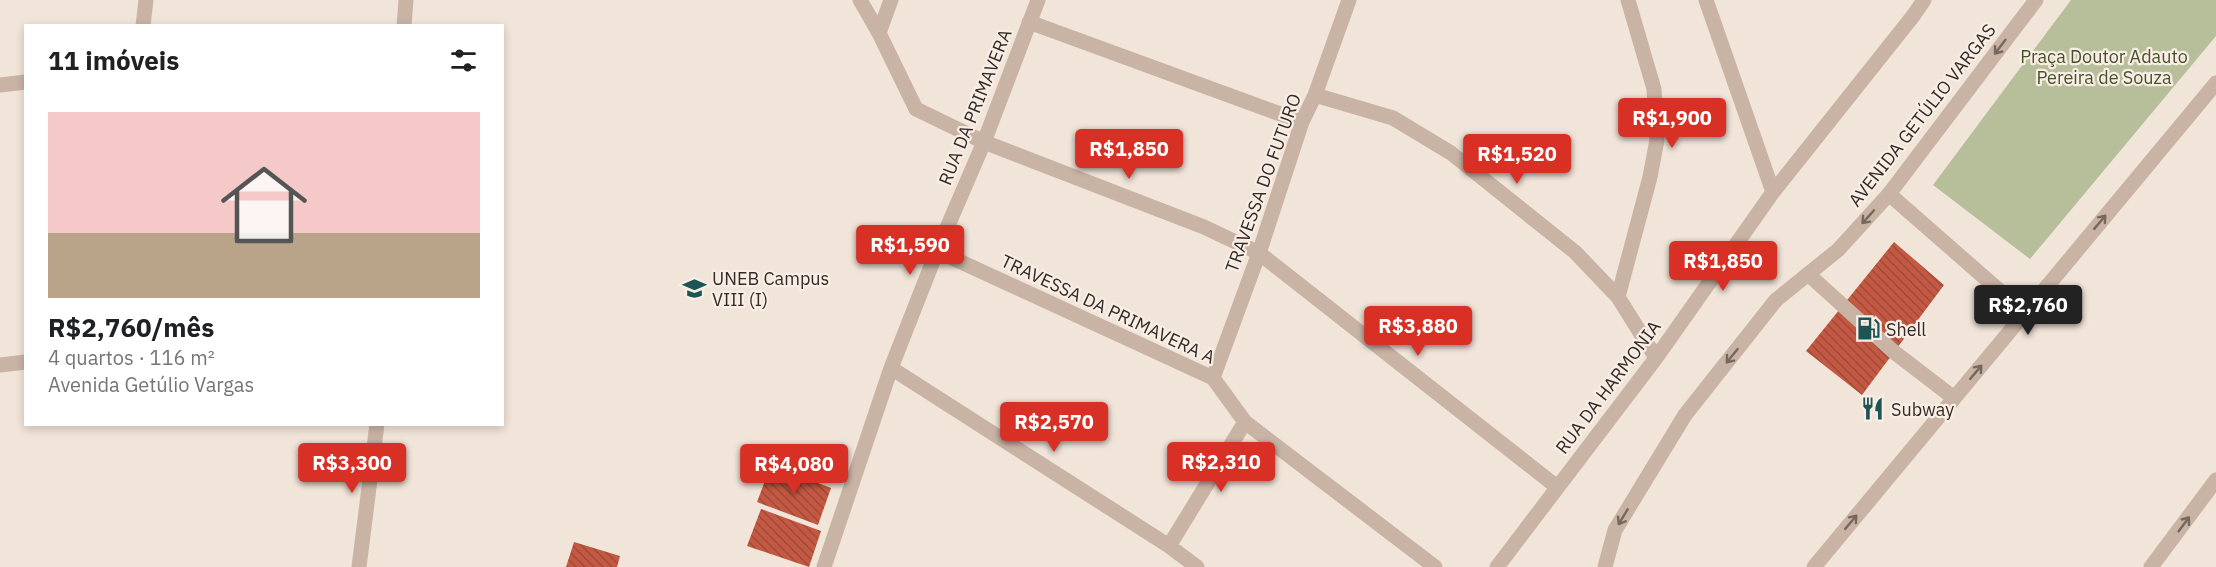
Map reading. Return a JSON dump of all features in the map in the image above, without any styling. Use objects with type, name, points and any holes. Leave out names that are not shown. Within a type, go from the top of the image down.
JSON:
[{"type":"street","points":[[143,24],[146,0]]},
{"type":"street","points":[[404,24],[406,0]]},
{"type":"street","points":[[860,0],[879,33],[916,109],[984,142],[1204,227],[1259,254],[1557,487]]},
{"type":"street","points":[[879,33],[891,0]]},
{"type":"street","name":"RUA DA PRIMAVERA","points":[[824,567],[891,368],[937,251],[984,142],[1038,0]]},
{"type":"street","name":"TRAVESSA DO FUTURO","points":[[1213,378],[1259,254],[1302,122],[1315,95],[1349,0]]},
{"type":"street","points":[[1618,297],[1650,177],[1657,140],[1654,88],[1628,0]]},
{"type":"street","points":[[1706,0],[1773,192]]},
{"type":"street","name":"RUA DA HARMONIA","points":[[1497,567],[1656,358],[1773,192],[1924,0]]},
{"type":"street","name":"AVENIDA GETÚLIO VARGAS","points":[[1605,567],[1615,530],[1685,415],[1776,300],[1838,250],[1889,194],[2036,0]]},
{"type":"street","points":[[1029,22],[1302,122]]},
{"type":"street","points":[[0,85],[24,82]]},
{"type":"street","points":[[1814,567],[2216,83]]},
{"type":"street","points":[[1315,95],[1393,118],[1451,153],[1575,252],[1618,297],[1656,358]]},
{"type":"street","points":[[1889,194],[2025,313]]},
{"type":"street","name":"TRAVESSA DA PRIMAVERA A","points":[[937,251],[1213,378],[1245,422],[1435,567]]},
{"type":"street","points":[[1808,274],[1893,352],[1954,398]]},
{"type":"street","points":[[0,365],[24,362]]},
{"type":"street","points":[[891,368],[1169,546],[1197,567]]},
{"type":"street","points":[[1169,546],[1245,422]]},
{"type":"street","points":[[359,567],[377,426]]},
{"type":"street","points":[[2151,567],[2216,480]]},
{"type":"green space","name":"Praça Doutor Adauto Pereira de Souza","points":[[2071,0],[2216,0],[2216,36],[2030,259],[1933,185]]},
{"type":"building","name":"Shell","points":[[1894,242],[1944,285],[1862,395],[1806,351]]},
{"type":"building","points":[[771,465],[831,488],[818,525],[757,502]]},
{"type":"building","points":[[761,509],[821,531],[809,567],[747,546]]},
{"type":"building","points":[[574,542],[620,556],[617,567],[566,567]]},
{"type":"place","name":"UNEB Campus VIII (I)","points":[[694,288]]},
{"type":"place","name":"Shell","points":[[1868,329]]},
{"type":"place","name":"Subway","points":[[1873,409]]}]
